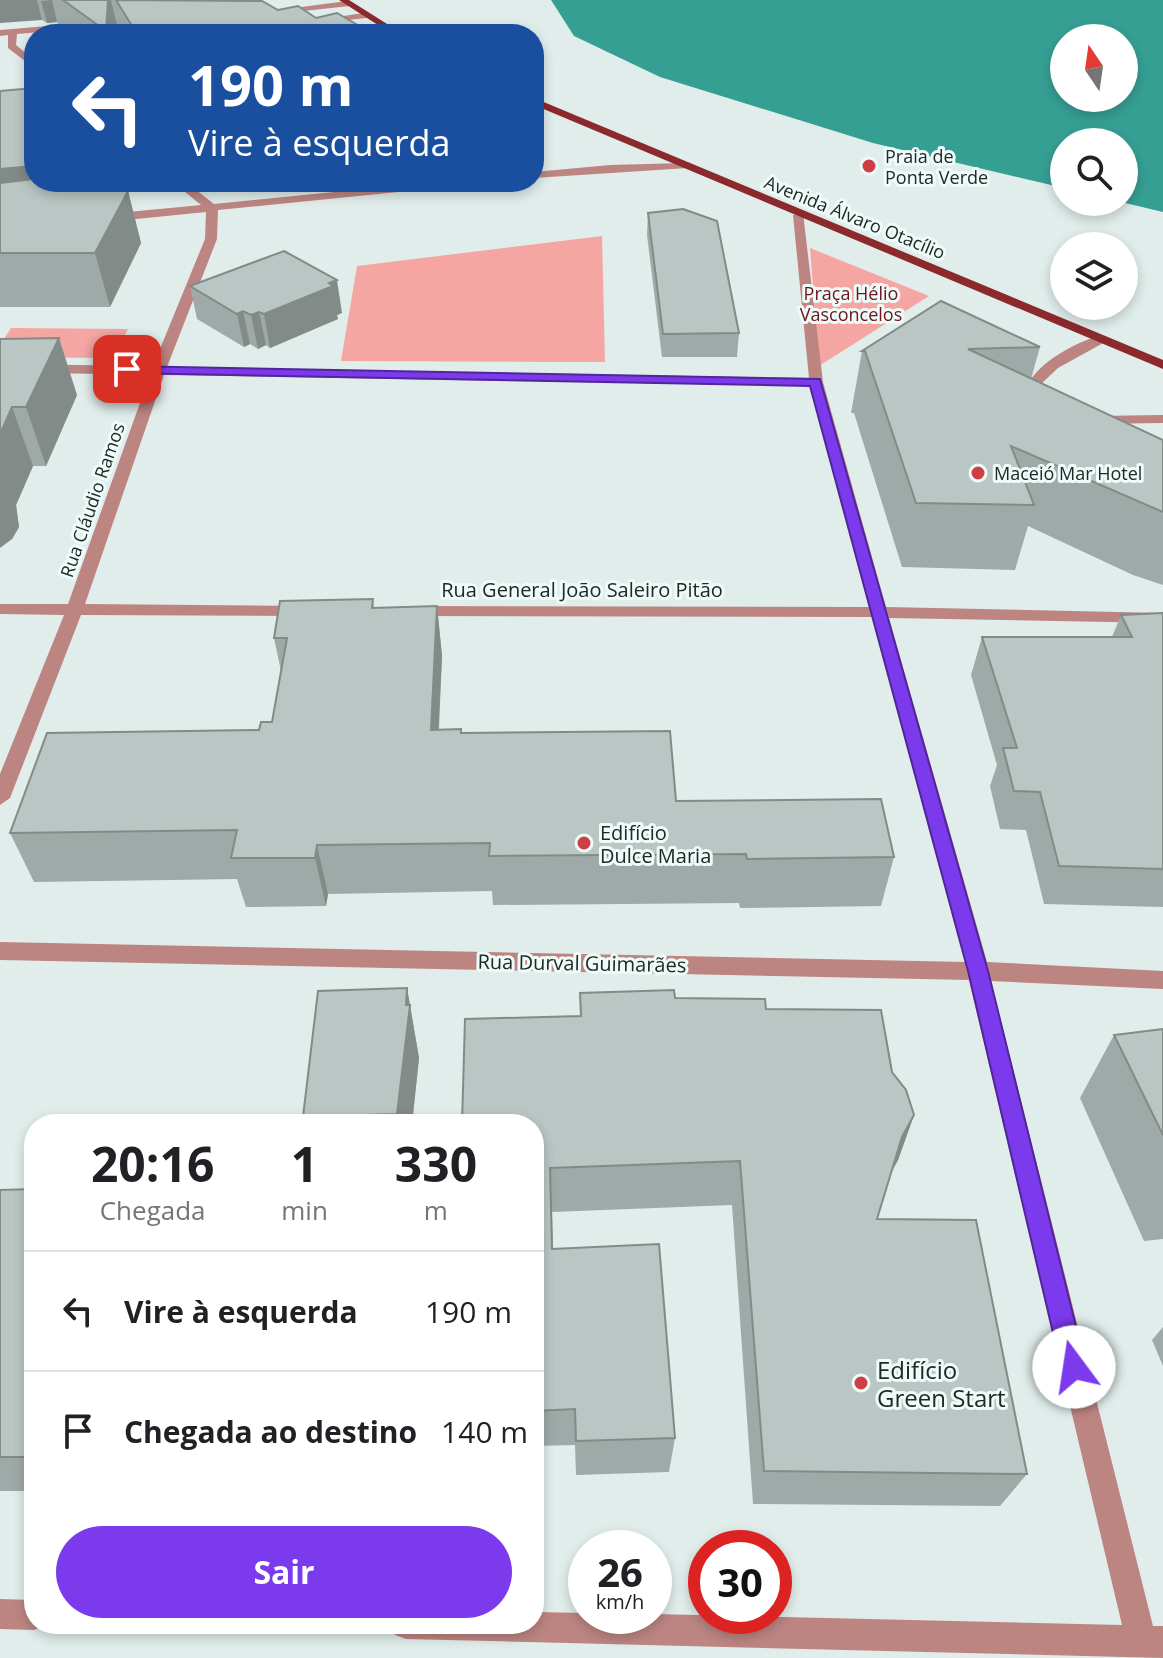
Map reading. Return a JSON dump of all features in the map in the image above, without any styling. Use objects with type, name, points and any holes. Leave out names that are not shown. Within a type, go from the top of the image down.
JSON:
[{"type":"main road","points":[[345,2],[379,24]]},
{"type":"main road","name":"Avenida Álvaro Otacílio","points":[[544,105],[799,215],[1163,365]]},
{"type":"street","points":[[262,12],[345,2]]},
{"type":"street","points":[[293,9],[300,21]]},
{"type":"street","points":[[313,20],[364,16]]},
{"type":"street","points":[[0,33],[24,31]]},
{"type":"street","points":[[5,46],[13,32]]},
{"type":"street","points":[[5,46],[22,45]]},
{"type":"street","points":[[5,46],[24,58]]},
{"type":"street","points":[[544,174],[684,166]]},
{"type":"street","points":[[192,192],[212,208]]},
{"type":"street","points":[[91,220],[370,192]]},
{"type":"street","name":"Rua Cláudio Ramos","points":[[0,798],[74,611],[159,369],[211,239],[212,208]]},
{"type":"street","points":[[544,1628],[1149,1647],[978,971],[816,382],[799,215]]},
{"type":"street","points":[[1046,413],[1029,394],[1033,382],[1100,339]]},
{"type":"street","points":[[0,368],[816,382]]},
{"type":"street","points":[[1076,420],[1163,419]]},
{"type":"street","points":[[0,609],[327,611]]},
{"type":"street","name":"Rua General João Saleiro Pitão","points":[[391,611],[881,612],[1163,618]]},
{"type":"street","name":"Rua Durval Guimarães","points":[[0,951],[978,971],[1163,980]]},
{"type":"street","points":[[0,1614],[24,1615]]},
{"type":"green space","points":[[602,236],[605,362],[341,361],[357,266]]},
{"type":"green space","name":"Praça Hélio Vasconcelos","points":[[810,248],[929,296],[819,366]]},
{"type":"green space","points":[[11,328],[128,329],[113,358],[0,357],[0,345]]},
{"type":"water","points":[[551,0],[1163,0],[1163,212],[1138,206],[1138,128],[1050,128],[1050,185],[873,143],[660,77],[574,36]]},
{"type":"building","points":[[63,0],[108,0],[106,24],[96,24]]},
{"type":"building","points":[[116,0],[262,1],[278,10],[298,6],[316,18],[337,13],[356,24],[131,24]]},
{"type":"building","points":[[24,89],[24,167],[0,169],[0,91]]},
{"type":"building","points":[[24,180],[24,192],[127,192],[95,253],[0,253],[0,183]]},
{"type":"building","points":[[683,209],[717,221],[739,333],[663,334],[648,213]]},
{"type":"building","points":[[284,251],[337,280],[329,283],[333,286],[264,314],[251,315],[243,311],[237,314],[190,286]]},
{"type":"building","points":[[941,301],[1040,347],[968,349],[1163,440],[1163,512],[1011,446],[1034,505],[916,503],[865,351],[862,351]]},
{"type":"building","points":[[59,338],[26,407],[12,407],[0,434],[0,339]]},
{"type":"building","points":[[373,599],[372,608],[437,606],[431,730],[461,729],[461,733],[670,731],[676,801],[881,799],[894,857],[747,859],[746,854],[489,856],[490,843],[317,845],[315,858],[231,858],[237,830],[10,833],[47,733],[259,730],[261,722],[272,722],[287,638],[274,638],[280,601]]},
{"type":"building","points":[[1163,613],[1163,869],[1059,866],[1040,792],[1014,791],[1003,748],[1017,748],[982,637],[1132,637],[1121,615]]},
{"type":"building","points":[[407,988],[406,1005],[410,1005],[397,1114],[303,1114],[318,991]]},
{"type":"building","points":[[674,990],[675,998],[765,999],[766,1009],[881,1010],[892,1072],[906,1090],[914,1115],[902,1137],[877,1219],[976,1220],[1027,1474],[764,1471],[740,1161],[550,1168],[552,1249],[659,1244],[675,1438],[576,1441],[575,1409],[544,1411],[544,1114],[462,1114],[465,1019],[581,1016],[580,993]]},
{"type":"building","points":[[1163,1029],[1163,1135],[1114,1035]]},
{"type":"building","points":[[24,1189],[24,1457],[0,1457],[0,1190]]},
{"type":"place","name":"Praia de Ponta Verde","points":[[869,166]]},
{"type":"place","name":"Maceió Mar Hotel","points":[[978,473]]},
{"type":"place","name":"Edifício Dulce Maria","points":[[584,843]]},
{"type":"place","name":"Edifício Green Start","points":[[861,1383]]},
{"type":"route","points":[[127,369],[816,382],[978,971],[1074,1367]]}]
